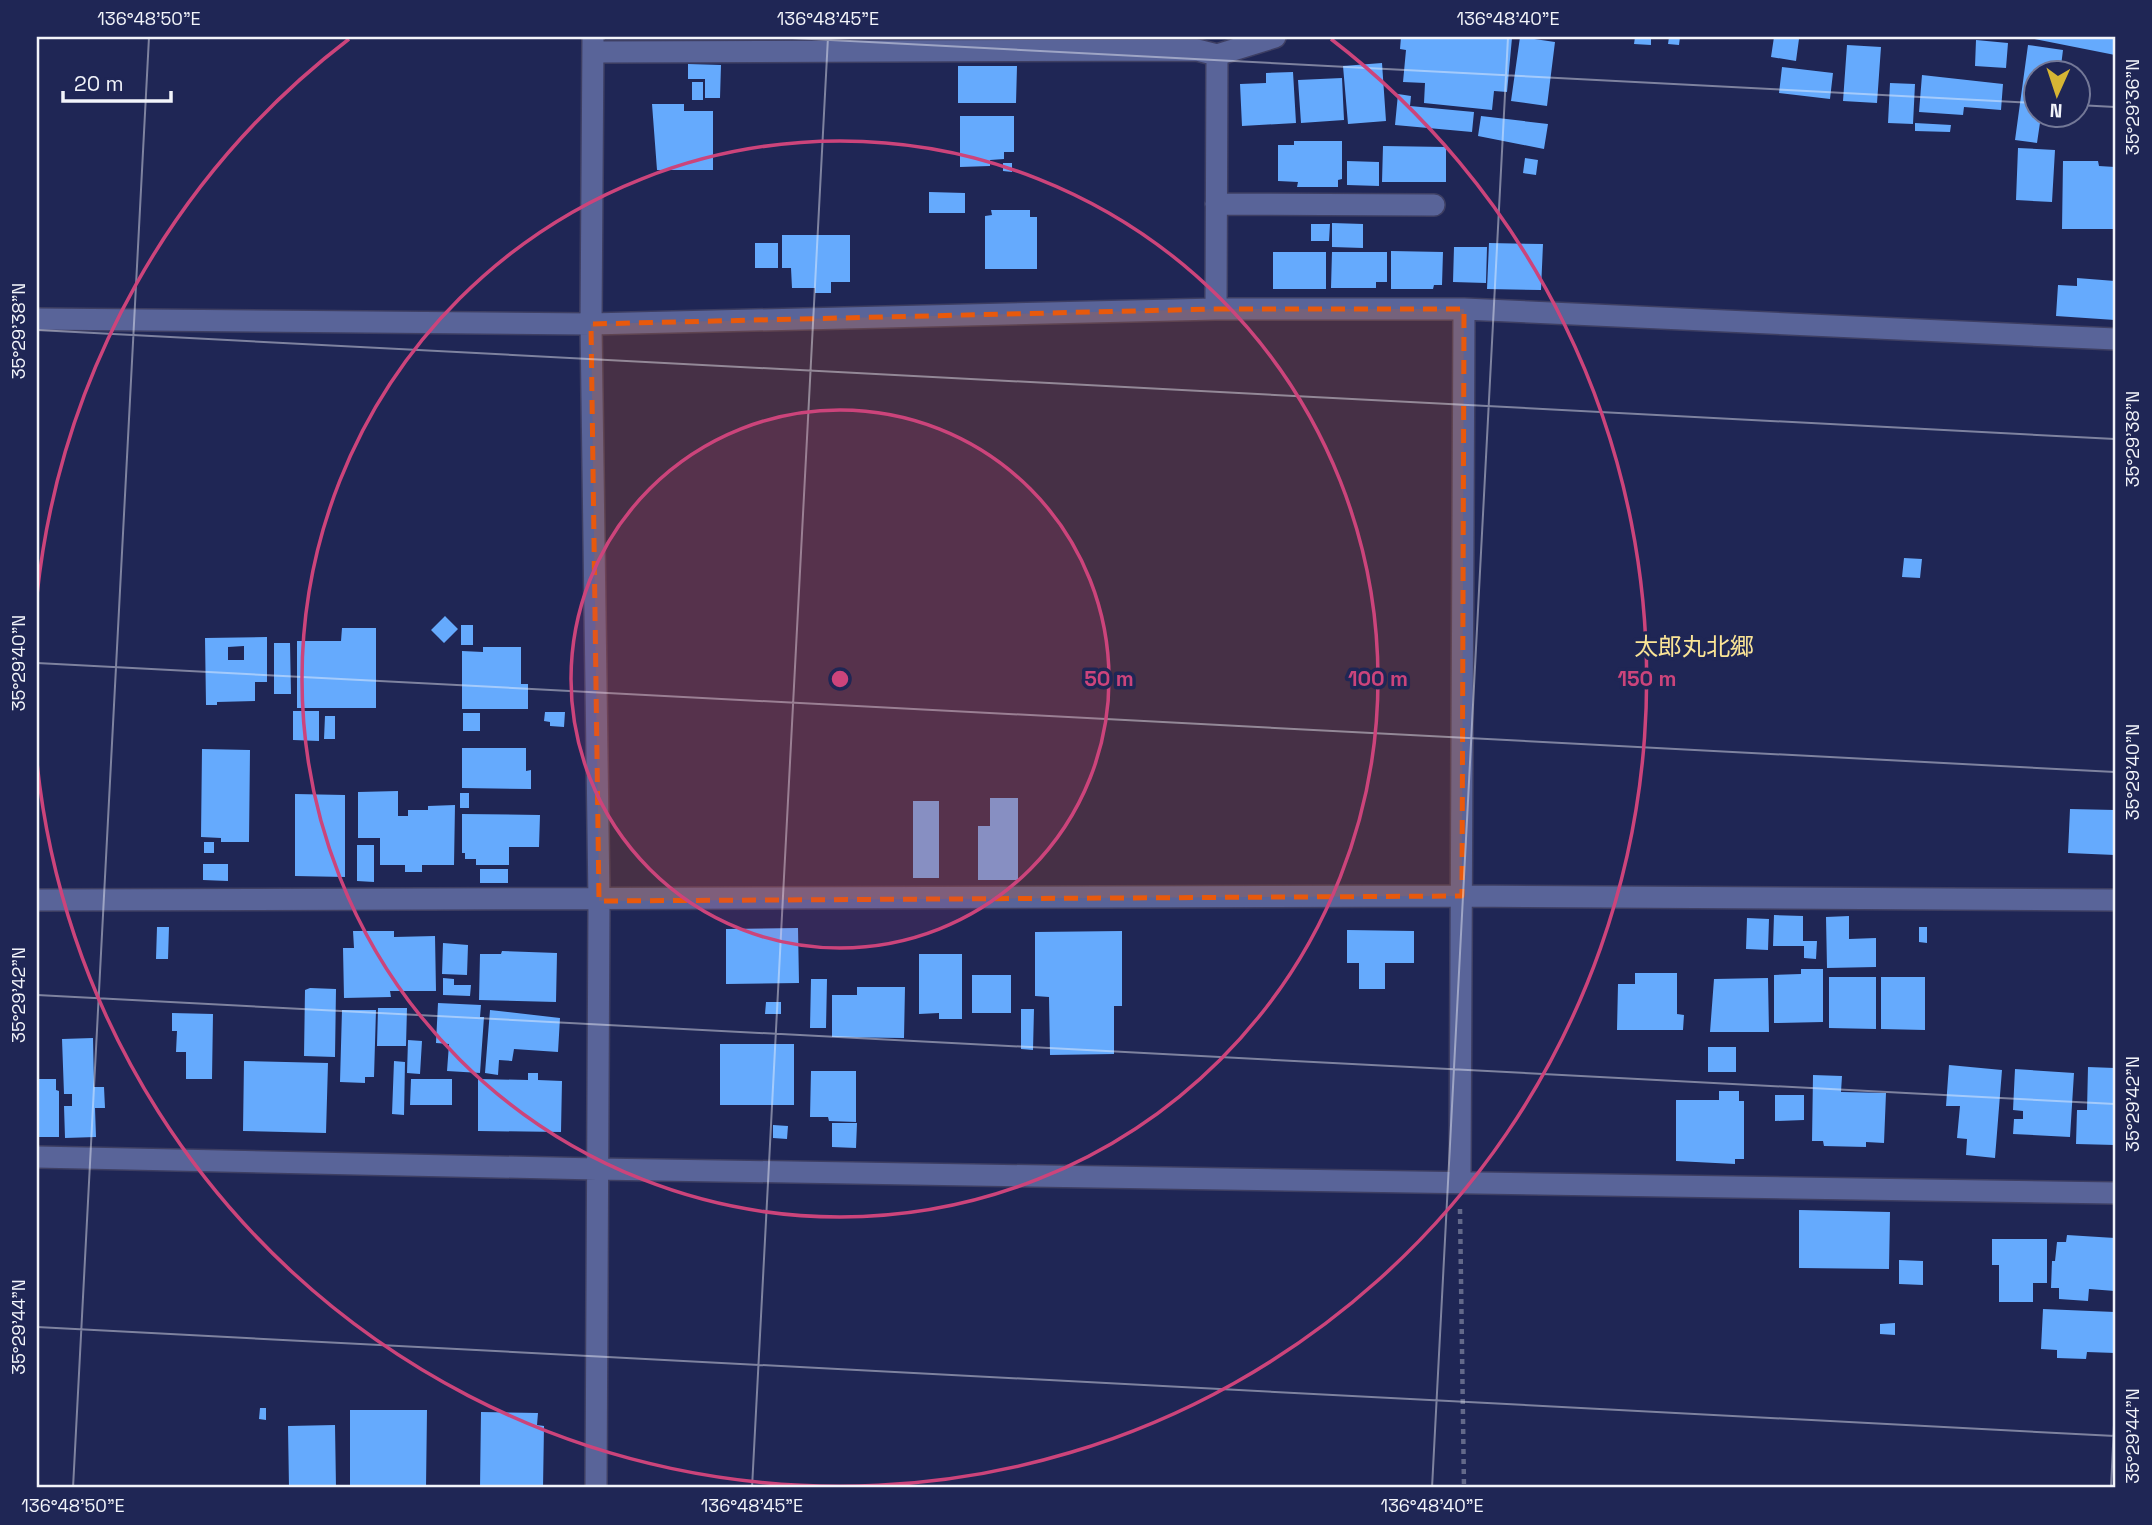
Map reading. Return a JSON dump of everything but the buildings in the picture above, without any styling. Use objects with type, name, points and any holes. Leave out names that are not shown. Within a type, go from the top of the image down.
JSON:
[{"type":"street","points":[[596,1488],[599,901],[591,324],[593,44],[1197,50],[1217,55],[1275,37]]},
{"type":"street","points":[[1216,309],[1217,55]]},
{"type":"street","points":[[1216,204],[1434,205]]},
{"type":"street","points":[[37,319],[591,324],[1216,309],[1464,309],[2115,339]]},
{"type":"street","points":[[1460,1181],[1464,309]]},
{"type":"street","points":[[37,900],[599,901],[1462,896],[2115,900]]},
{"type":"street","points":[[37,1157],[597,1169],[2115,1193]]},
{"type":"path","points":[[1460,1181],[1464,1488]]},
{"type":"highlighted area","points":[[1216,309],[1464,309],[1462,896],[599,901],[591,324]]},
{"type":"district","name":"太郎丸北郷","points":[[1694,647]]}]
